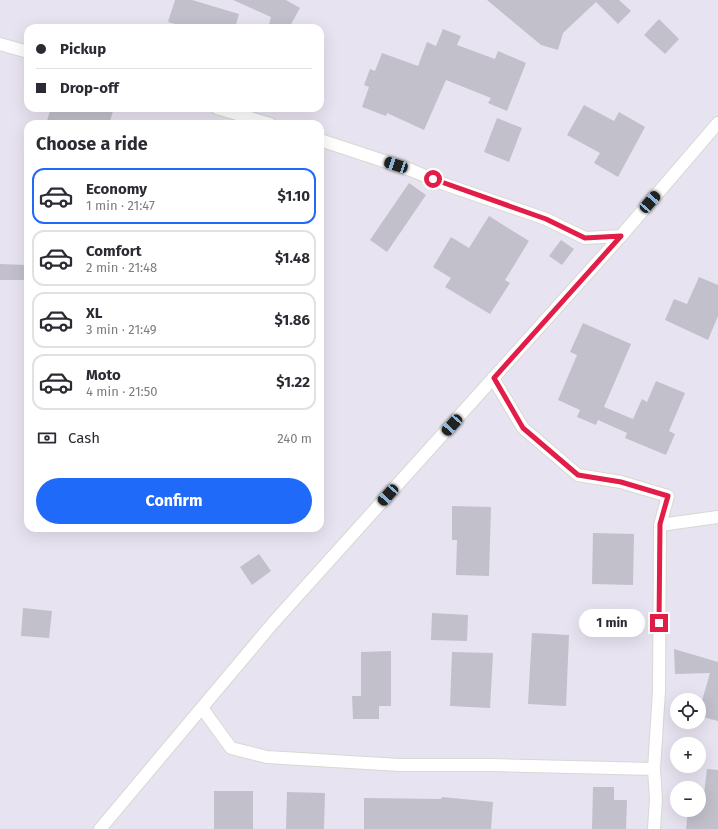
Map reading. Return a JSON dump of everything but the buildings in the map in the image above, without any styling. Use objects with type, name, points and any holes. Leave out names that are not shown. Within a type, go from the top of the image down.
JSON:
[{"type":"street","points":[[0,44],[24,51]]},
{"type":"street","points":[[230,112],[254,120]]},
{"type":"street","points":[[100,829],[273,623],[621,236],[718,123]]},
{"type":"street","points":[[324,141],[411,170],[444,184],[546,219],[585,238],[621,236]]},
{"type":"street","points":[[494,378],[523,428],[578,475],[621,482],[668,496],[660,524],[659,691],[654,770],[656,799],[654,829]]},
{"type":"street","points":[[660,524],[718,517]]},
{"type":"street","points":[[202,708],[231,748],[267,757],[400,765],[654,770]]},
{"type":"route","points":[[433,179],[546,219],[585,238],[621,236],[494,378],[523,428],[578,475],[621,482],[668,496],[660,524],[659,623]]}]
